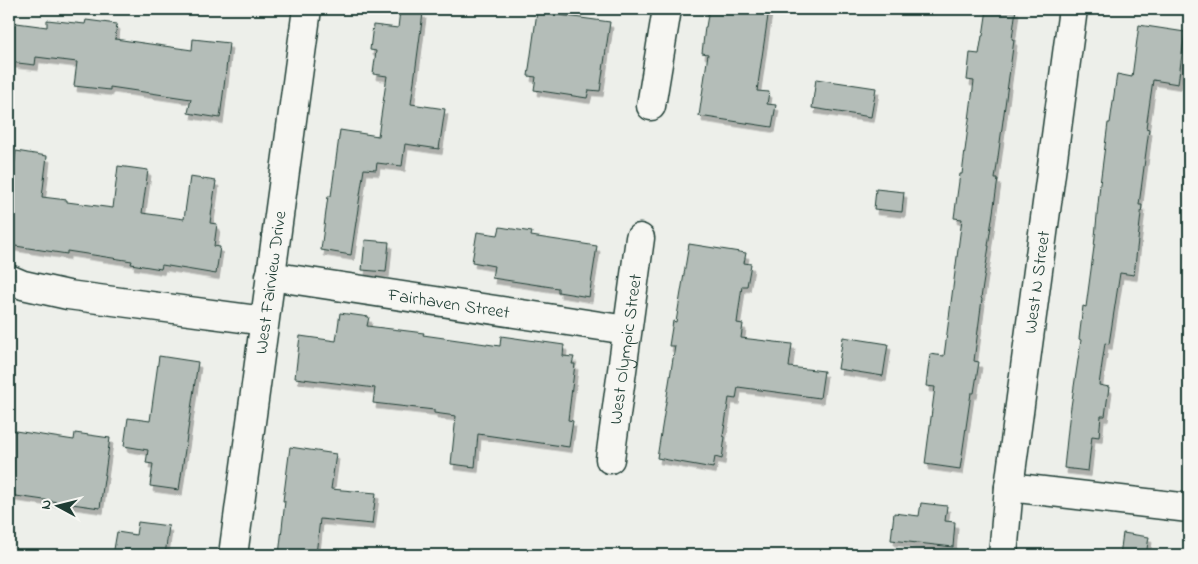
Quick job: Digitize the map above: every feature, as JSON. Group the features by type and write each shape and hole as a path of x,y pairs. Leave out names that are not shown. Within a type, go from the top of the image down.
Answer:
{"street":[{"name":"West Fairview Drive","path":"233,555 306,9"},
{"path":"651,106 667,9"},
{"name":"West N Street","path":"1003,555 1009,487 1073,9"},
{"name":"West Olympic Street","path":"610,459 640,238"},
{"name":"Fairhaven Street","path":"270,276 628,330"},
{"path":"9,279 23,285 68,294 264,321"},
{"path":"1009,487 1189,508"}],"building":[{"path":"709,9 769,9 757,91 769,92 767,104 776,105 772,127 699,116 708,54 702,53"},
{"path":"987,9 1016,9 1012,39 1014,40 995,179 998,179 974,361 979,362 974,393 971,393 960,469 925,464 935,387 926,386 930,354 944,356 962,219 954,218 960,174 962,174 974,81 967,80 970,53 979,54"},
{"path":"400,10 423,13 411,104 445,109 439,149 405,144 402,166 377,163 376,170 364,169 351,255 321,250 328,196 331,196 340,130 378,136 387,76 373,74 376,51 370,50 373,25 398,28"},
{"path":"537,12 610,22 600,91 589,90 587,98 534,90 536,77 528,76"},
{"path":"47,20 85,24 86,20 117,24 115,39 192,50 193,39 229,43 220,118 188,113 191,99 110,87 110,90 74,86 77,62 36,57 35,65 9,62 9,22 47,27"},
{"path":"1139,25 1185,32 1178,84 1153,80 1146,128 1149,129 1139,205 1142,205 1134,275 1120,273 1109,344 1105,343 1099,385 1109,387 1105,416 1101,416 1099,437 1092,436 1088,471 1064,468 1081,340 1079,339 1083,306 1086,307 1094,247 1108,123 1110,123 1117,74 1132,77"},
{"path":"816,79 876,88 871,117 812,108"},
{"path":"16,151 47,156 42,197 67,200 67,202 113,208 118,166 148,170 142,213 184,219 190,177 216,181 210,223 217,224 214,246 220,247 216,274 162,265 161,269 131,264 132,261 67,251 67,254 9,245 9,185 12,185"},
{"path":"876,189 904,192 902,212 874,209"},
{"path":"500,227 532,232 531,236 597,246 589,297 558,292 558,288 492,278 494,266 472,262 477,232 498,235"},
{"path":"365,240 389,242 386,272 362,270"},
{"path":"689,244 746,253 744,263 751,264 747,286 742,286 737,323 743,324 741,338 792,344 789,367 824,371 820,398 738,387 736,399 729,398 723,436 725,437 722,459 715,457 713,468 657,458 675,346 669,346 673,321 676,322"},
{"path":"340,313 369,317 367,326 424,333 423,335 500,346 501,336 564,345 563,356 574,357 572,364 575,364 568,420 573,421 569,447 478,434 475,467 451,464 456,416 434,413 434,410 373,403 375,388 295,378 300,336 336,341"},
{"path":"843,337 888,344 883,376 838,369"},
{"path":"159,356 198,362 179,490 150,486 153,464 146,463 148,450 124,446 128,418 150,421"},
{"path":"9,430 74,440 75,433 110,438 100,508 9,495"},
{"path":"290,447 336,454 331,489 376,493 372,524 320,519 316,555 279,555"},
{"path":"921,503 947,506 945,521 955,522 953,547 891,540 894,513 919,516"},
{"path":"138,522 169,526 165,555 113,555 117,532 136,535"},
{"path":"1123,533 1149,537 1146,555 1120,555"}]}
